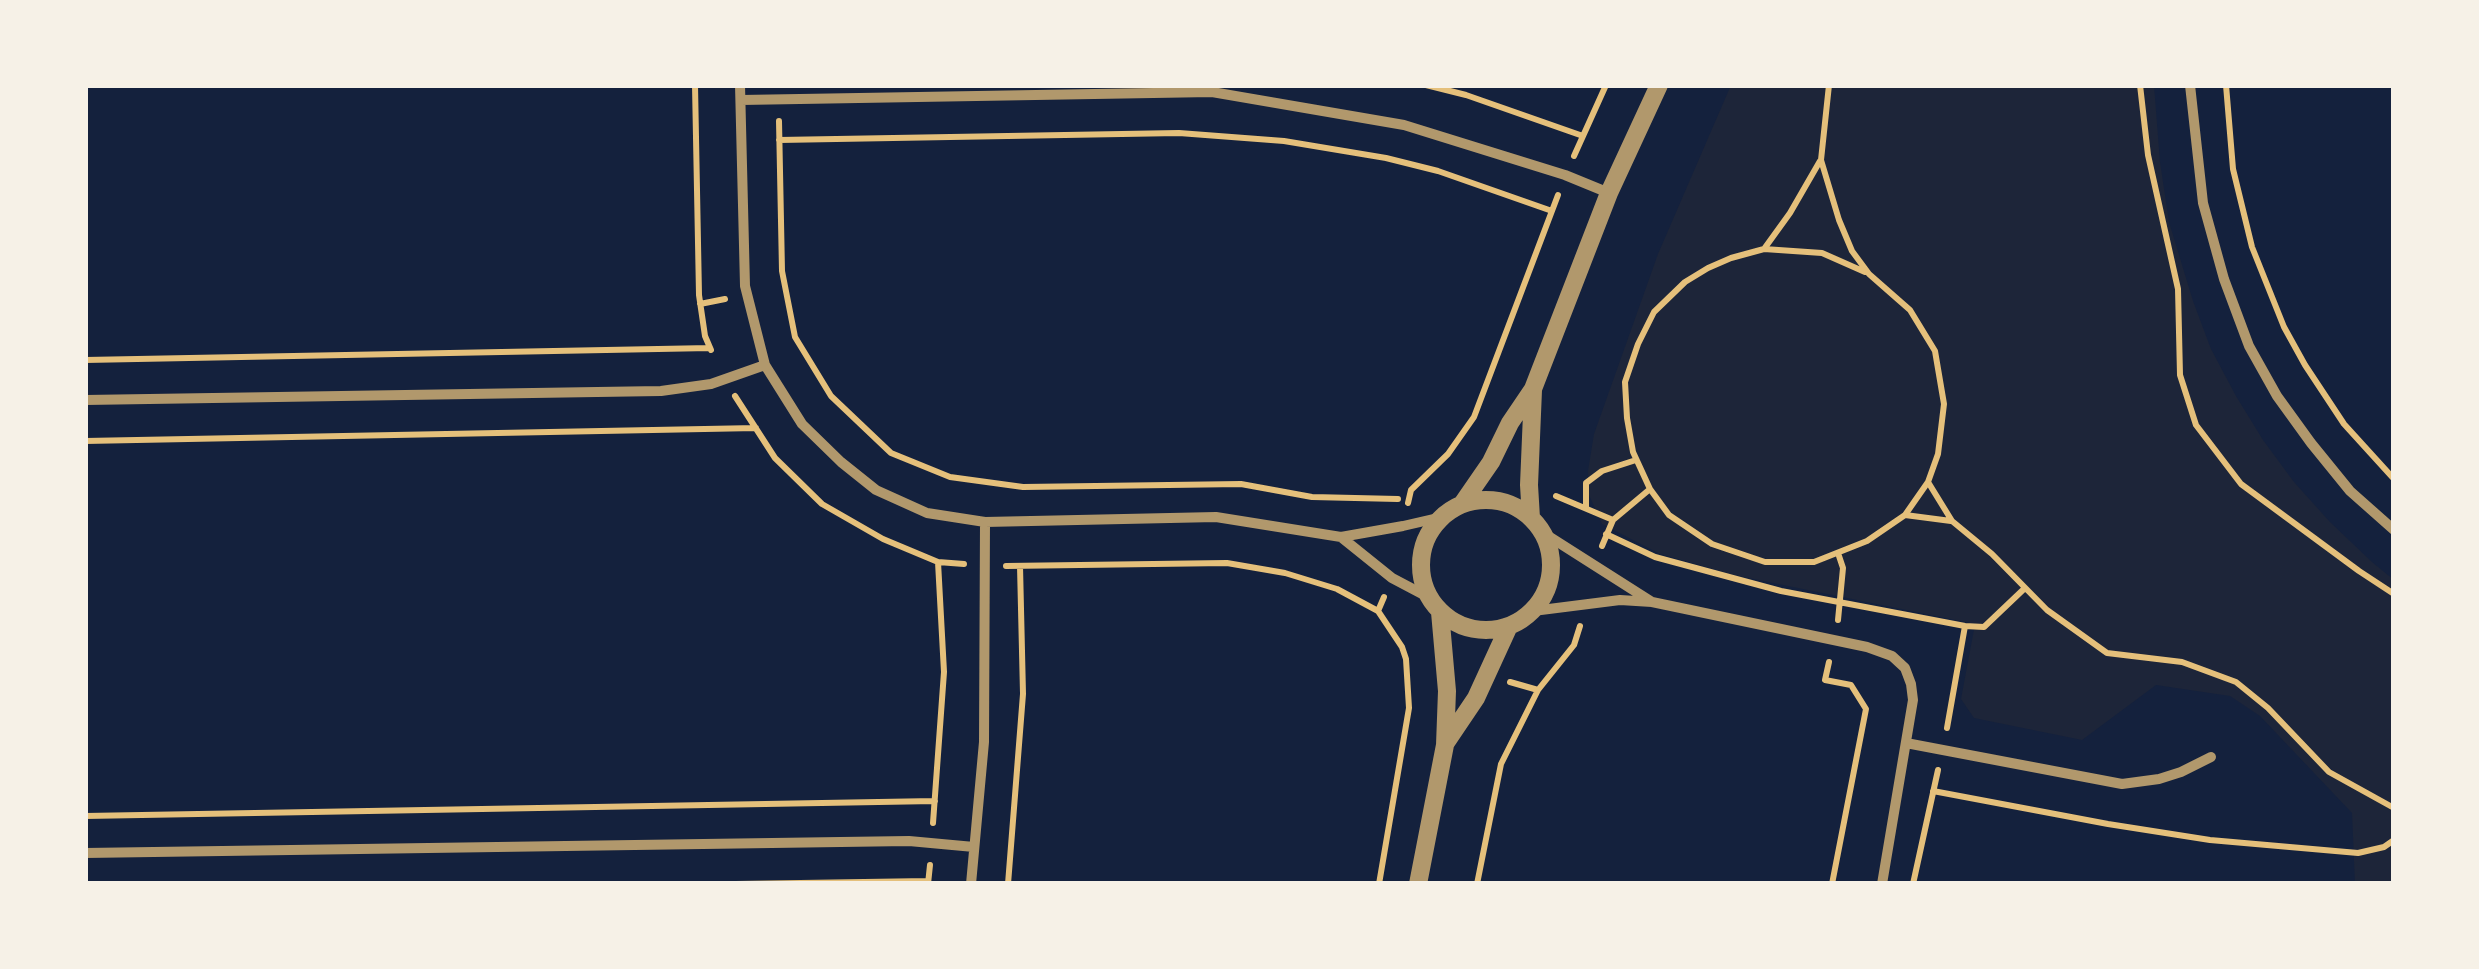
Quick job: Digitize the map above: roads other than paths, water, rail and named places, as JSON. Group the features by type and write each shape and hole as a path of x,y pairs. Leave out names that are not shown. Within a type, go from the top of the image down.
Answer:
{"street":[{"path":"740,85 744,286 766,365 802,424 876,490 926,512 986,522 1216,517 1341,536 1442,516 1462,504 1480,500 1499,501 1516,507 1652,602"},
{"path":"1462,504 1533,389 1608,193 1659,85"},
{"path":"2190,85 2203,203 2224,279 2250,346 2277,396 2311,443 2350,491 2394,530"},
{"path":"741,100 1212,92 1404,125 1565,175 1608,193"},
{"path":"85,400 661,392 711,384 766,365"},
{"path":"1341,536 1455,623 1491,630 1510,626 1533,611 1549,582 1551,564 1529,486 1533,389"},
{"path":"1418,884 1445,744 1447,692 1434,604 1422,580 1420,563 1430,530 1442,516"},
{"path":"971,884 984,742 986,522"},
{"path":"1533,611 1620,600 1652,602 1867,647 1892,656 1905,668 1914,700 1882,884"},
{"path":"1445,744 1476,698 1510,626"},
{"path":"1906,743 2122,784 2159,779 2211,758"},
{"path":"85,853 909,841 974,847"}]}
